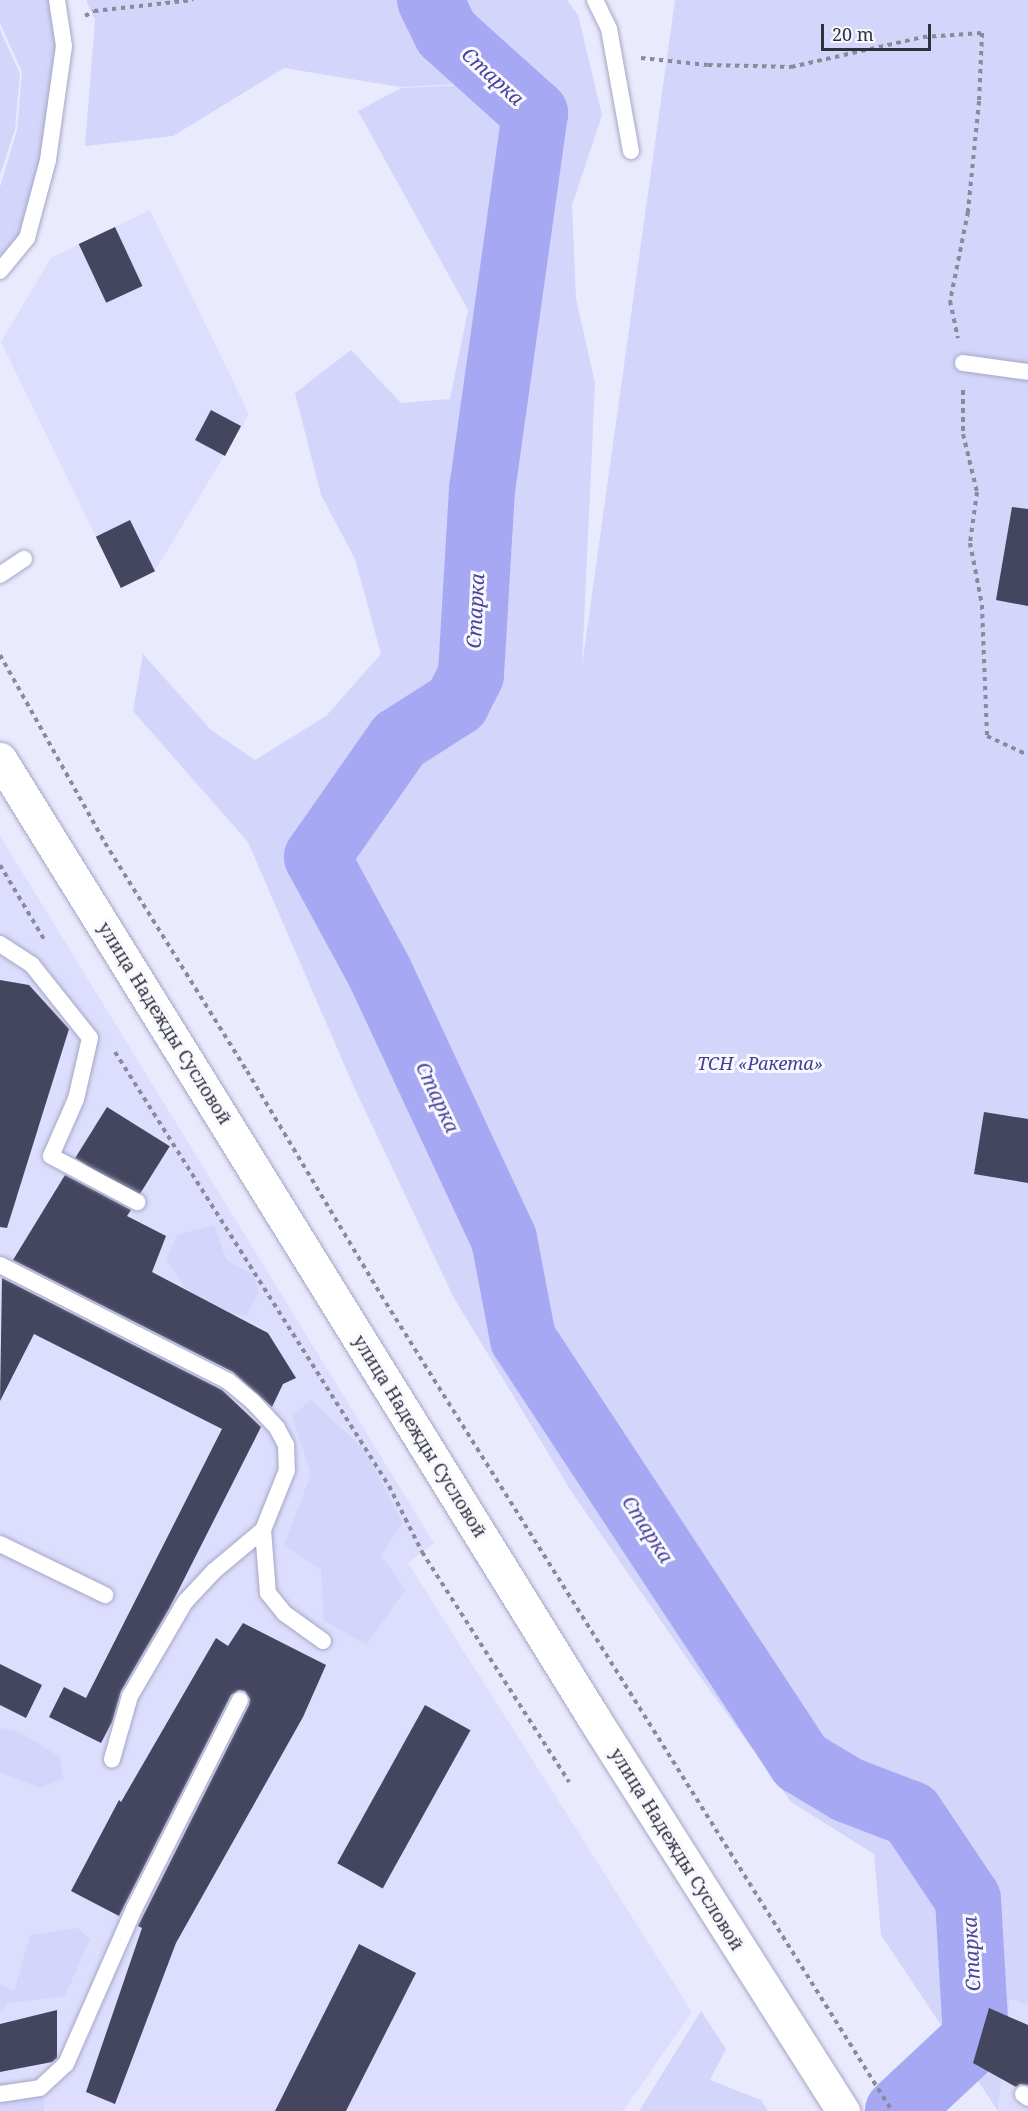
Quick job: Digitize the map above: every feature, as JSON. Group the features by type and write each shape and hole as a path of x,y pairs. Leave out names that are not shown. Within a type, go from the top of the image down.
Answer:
{"main road":[{"name":"улица Надежды Сусловой","path":"0,759 600,1727 843,2111"}],"lane":[{"path":"0,271 27,238 48,160 64,46 57,0"},
{"path":"595,0 609,29 631,150"},
{"path":"963,363 1028,372"},
{"path":"0,575 24,559"},
{"path":"0,944 32,965 90,1038 76,1099 51,1156 137,1202"},
{"path":"0,1265 228,1381 253,1402 277,1428 286,1445 286,1470 263,1530 268,1593 284,1613 323,1641"},
{"path":"112,1759 130,1696 186,1602 214,1571 263,1530"},
{"path":"0,1544 105,1595"},
{"path":"0,2094 40,2088 66,2064 134,1909 240,1700"}],"path":[{"path":"61,30 94,11 194,0"},
{"path":"614,55 708,65 791,67 923,37 982,33 979,101 968,212 950,301 963,363 963,434 977,492 970,543 982,605 987,736 1028,755"},
{"path":"0,655 105,843 247,1071 386,1303 891,2111"},
{"path":"0,865 47,943"},
{"path":"113,1048 389,1486 422,1552 569,1782"}],"shaded area":[{"path":"150,210 249,414 155,571 121,588 1,342 51,258"},
{"path":"0,836 434,1543 408,1563 692,2012 623,2111 0,2111"},
{"path":"1010,1999 1028,2005 1028,2111 998,2111"}],"green space":[{"path":"0,0 50,0 56,45 45,157 21,236 0,257 0,187 17,130 22,72 0,23"},
{"name":"ТСН «Ракета»","path":"86,0 567,0 578,15 602,115 572,205 576,299 595,383 582,666 675,0 1028,0 1028,2005 1010,1999 998,2111 881,1935 874,1854 791,1802 688,1660 571,1491 454,1298 353,1085 248,842 133,711 143,654 211,730 255,760 326,716 381,654 355,559 321,495 295,393 351,350 401,403 450,399 468,310 358,111 401,88 463,85 457,27 462,84 400,87 284,68 173,136 85,146 95,20"},
{"path":"0,30 20,74 15,129 0,175"},
{"path":"214,1225 226,1260 253,1274 259,1292 247,1315 203,1314 166,1259 177,1235"},
{"path":"311,1400 365,1450 403,1523 381,1555 405,1590 366,1645 324,1621 321,1570 284,1545 311,1474 292,1416"},
{"path":"0,1728 22,1733 60,1757 63,1779 40,1788 0,1772"},
{"path":"78,1928 90,1939 65,1996 9,2003 0,2012 0,1984 14,1992 30,1935"},
{"path":"701,2011 726,2049 710,2080 761,2100 768,2111 639,2111"},
{"path":"1,2082 44,2098 44,2111 0,2111"}],"building":[{"path":"115,227 142,286 106,303 79,244"},
{"path":"211,410 241,426 225,456 195,440"},
{"path":"1012,507 1028,509 1028,606 996,600"},
{"path":"130,520 155,571 121,588 96,537"},
{"path":"0,980 29,985 69,1029 7,1228 0,1227"},
{"path":"107,1107 170,1146 138,1197 75,1158"},
{"path":"984,1112 1028,1119 1028,1183 974,1174"},
{"path":"65,1175 131,1210 127,1216 166,1236 152,1272 268,1333 296,1378 283,1384 272,1407 233,1372 13,1260"},
{"path":"2,1278 222,1390 261,1427 170,1607 121,1691 112,1722 101,1743 49,1717 64,1687 86,1698 222,1429 34,1334 0,1401"},
{"path":"243,1623 326,1665 303,1717 176,1943 115,2104 86,2092 142,1928 138,1926 249,1705 250,1699 245,1691 239,1690 231,1695 119,1916 71,1891 119,1800 121,1802 216,1638 228,1646"},
{"path":"0,1664 42,1685 26,1718 0,1705"},
{"path":"425,1705 470,1730 383,1889 337,1863"},
{"path":"359,1944 416,1973 346,2111 275,2111"},
{"path":"989,2008 1028,2025 1028,2085 1020,2084 1016,2087 973,2063"},
{"path":"57,2010 57,2058 52,2062 0,2072 0,2024"}],"waterway":[{"name":"Старка","path":"430,0 446,33 535,113 482,489 471,675 457,703 399,740 317,857 379,971 504,1239 523,1339 801,1762 848,1790 911,1814 968,1899 976,2038 898,2111"}]}
